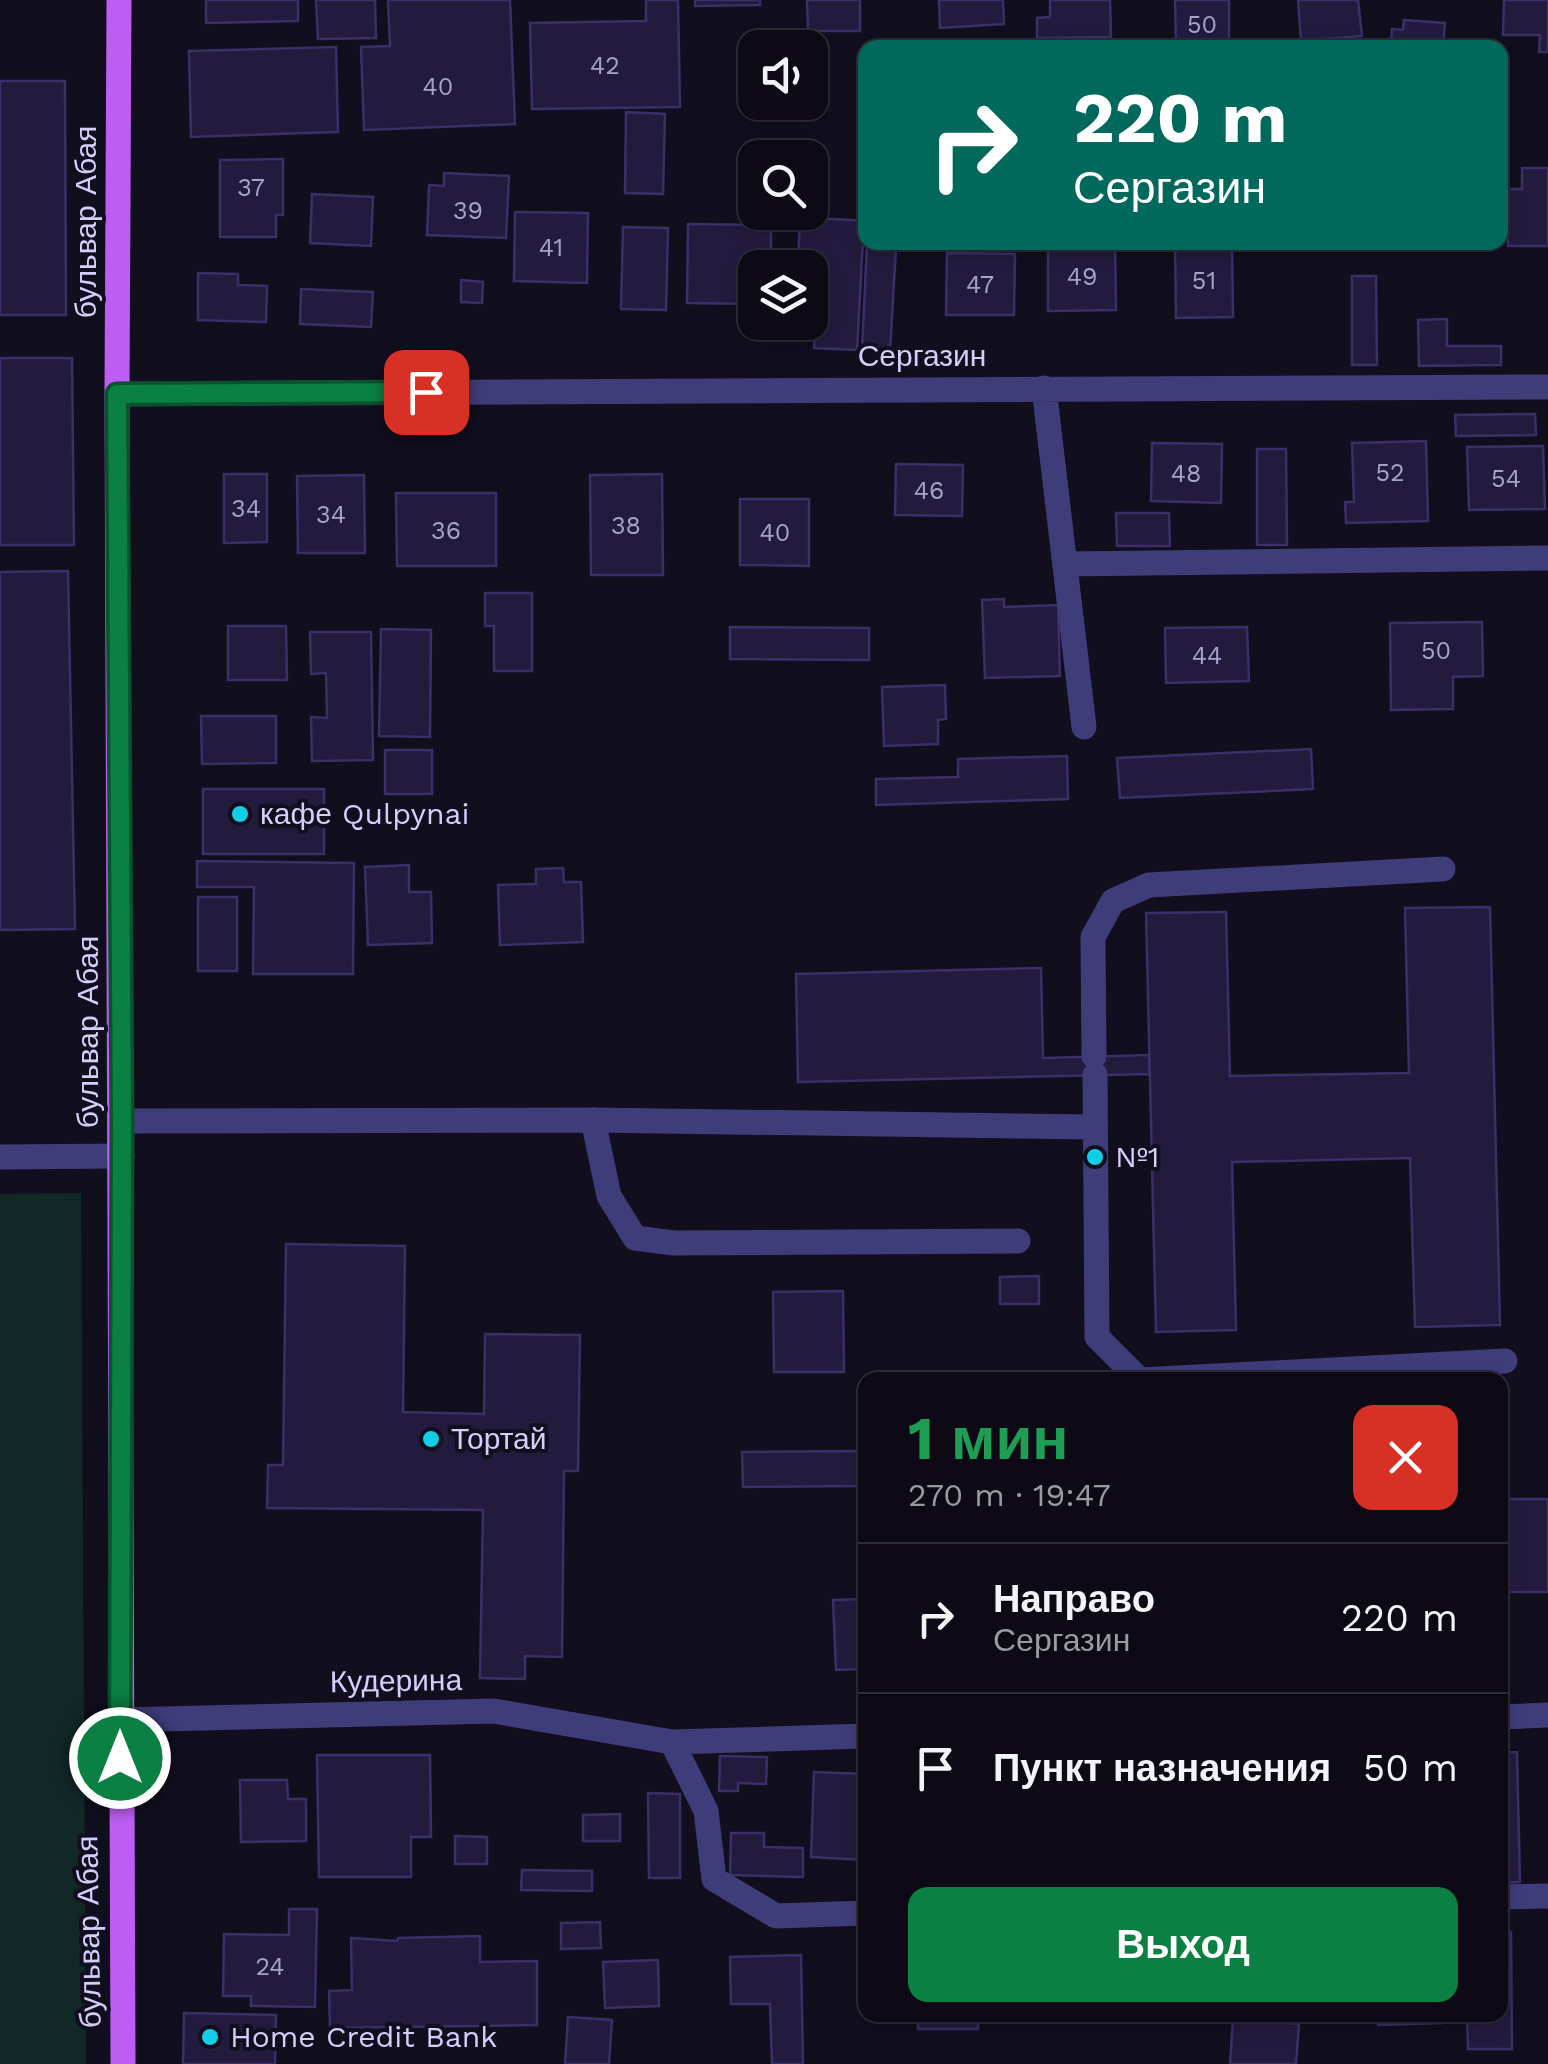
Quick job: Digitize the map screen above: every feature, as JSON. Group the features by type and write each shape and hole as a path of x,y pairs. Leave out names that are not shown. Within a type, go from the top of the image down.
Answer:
{"main road":[{"name":"бульвар Абая","path":"119,0 123,2064"}],"street":[{"name":"Сергазин","path":"117,394 1548,387"},
{"path":"1044,388 1084,728"},
{"path":"1066,564 1548,558"},
{"path":"1132,1372 1097,1337 1093,936 1114,901 1149,885 1443,868"},
{"path":"122,1122 593,1120 1095,1127"},
{"path":"593,1120 609,1196 635,1238 674,1244 1018,1241"},
{"path":"0,1157 122,1156"},
{"path":"1294,1372 1505,1361"},
{"name":"Кудерина","path":"120,1720 494,1711 672,1742 858,1736"},
{"path":"1508,1717 1548,1716"},
{"path":"672,1742 706,1812 714,1879 776,1916 858,1914"},
{"path":"1508,1897 1548,1896"}],"green space":[{"path":"81,1193 86,2064 0,2064 0,1194"}],"building":[{"path":"206,0 298,0 298,21 206,23"},
{"path":"316,0 375,0 376,38 318,39"},
{"path":"388,0 510,0 515,124 364,130 361,47 390,46"},
{"path":"646,0 678,0 680,107 532,109 530,23 646,21"},
{"path":"695,0 760,0 760,5 695,6"},
{"path":"807,0 860,0 860,31 808,30"},
{"path":"939,0 1003,0 1004,24 940,28"},
{"path":"1050,0 1110,0 1111,37 1037,38 1037,18 1050,17"},
{"path":"1175,0 1229,0 1229,40 1176,40"},
{"path":"1298,0 1358,0 1362,36 1301,40"},
{"path":"1504,0 1548,0 1548,52 1539,52 1540,35 1503,35"},
{"path":"1404,20 1445,23 1444,40 1391,40 1392,29 1403,30"},
{"path":"336,47 338,132 191,137 189,51"},
{"path":"0,81 65,81 66,315 0,315"},
{"path":"626,112 665,114 663,194 625,193"},
{"path":"283,159 283,215 276,215 276,237 220,237 220,160"},
{"path":"1522,168 1548,168 1548,246 1508,246 1508,189 1522,189"},
{"path":"444,173 509,176 506,238 427,235 429,185 444,186"},
{"path":"312,194 373,197 371,246 310,243"},
{"path":"515,212 588,213 587,283 514,281"},
{"path":"828,219 858,221 858,250 862,250 857,350 814,348 814,340 828,340 828,250 798,250 799,230 828,230"},
{"path":"688,224 738,225 738,230 771,230 771,250 738,250 738,304 687,303"},
{"path":"623,227 668,228 666,310 621,309"},
{"path":"867,250 896,250 890,351 862,349"},
{"path":"1048,250 1115,250 1116,310 1048,311"},
{"path":"1175,250 1232,250 1233,317 1176,318"},
{"path":"947,253 1015,254 1014,315 946,315"},
{"path":"198,273 238,274 238,285 267,286 266,322 198,320"},
{"path":"1352,276 1376,276 1377,365 1352,365"},
{"path":"461,280 483,282 482,303 461,302"},
{"path":"301,289 373,292 371,327 300,324"},
{"path":"1447,319 1447,346 1501,346 1501,365 1419,366 1418,320"},
{"path":"0,358 72,358 74,545 0,545"},
{"path":"1535,414 1536,435 1456,436 1455,415"},
{"path":"1426,441 1428,521 1346,523 1345,502 1354,502 1352,443"},
{"path":"1152,443 1222,444 1221,503 1151,501"},
{"path":"1543,446 1545,509 1469,510 1467,447"},
{"path":"1257,449 1286,449 1287,545 1257,545"},
{"path":"896,464 963,465 962,516 895,515"},
{"path":"224,474 267,474 267,542 224,543"},
{"path":"662,474 663,575 591,575 590,475"},
{"path":"364,475 365,553 298,553 297,476"},
{"path":"396,493 496,493 496,566 397,566"},
{"path":"740,499 809,499 809,566 740,565"},
{"path":"1116,513 1169,513 1170,546 1117,546"},
{"path":"68,571 75,929 0,930 0,572"},
{"path":"485,593 532,593 532,671 494,671 494,626 485,626"},
{"path":"1004,599 1004,607 1058,605 1060,676 985,678 982,600"},
{"path":"1482,622 1483,676 1453,677 1453,709 1391,710 1390,623"},
{"path":"228,626 286,626 287,680 228,680"},
{"path":"730,627 869,628 869,660 730,659"},
{"path":"1247,627 1249,681 1166,683 1165,628"},
{"path":"381,629 431,630 430,737 379,736"},
{"path":"310,632 371,632 373,760 312,761 311,717 327,718 326,673 311,674"},
{"path":"945,685 946,719 938,720 938,744 884,746 882,687"},
{"path":"201,716 276,716 276,763 202,764"},
{"path":"1311,749 1313,789 1120,798 1117,758"},
{"path":"385,750 432,750 432,794 385,794"},
{"path":"1067,756 1068,799 876,805 876,779 958,777 958,759"},
{"path":"203,789 324,789 324,854 203,854"},
{"path":"197,861 354,863 353,974 253,974 254,887 197,887"},
{"path":"409,865 409,892 431,892 432,943 368,945 365,867"},
{"path":"563,868 564,882 581,882 583,942 500,945 498,885 536,884 536,869"},
{"path":"198,897 237,897 237,971 198,971"},
{"name":"№1","path":"1490,907 1500,1325 1415,1327 1410,1158 1232,1162 1236,1330 1156,1332 1146,913 1226,912 1230,1076 1409,1073 1405,908"},
{"path":"1041,968 1043,1058 1149,1055 1149,1074 798,1082 796,974"},
{"name":"Тортай","path":"286,1244 405,1246 403,1412 484,1414 485,1334 580,1335 578,1471 564,1471 562,1657 525,1656 525,1679 480,1678 483,1510 267,1508 268,1465 283,1465"},
{"path":"1039,1276 1039,1304 1000,1304 1000,1277"},
{"path":"843,1291 844,1372 774,1372 773,1292"},
{"path":"858,1451 858,1486 743,1487 742,1452"},
{"path":"1508,1499 1548,1499 1548,1592 1509,1592"},
{"path":"858,1599 858,1669 836,1670 833,1600"},
{"path":"1517,1752 1520,1882 1508,1883 1508,1753"},
{"path":"317,1755 430,1755 431,1837 411,1837 411,1877 319,1877"},
{"path":"720,1756 767,1757 766,1784 738,1783 738,1791 719,1791"},
{"path":"814,1772 858,1774 858,1860 811,1857"},
{"path":"240,1780 287,1780 288,1799 306,1799 306,1841 241,1842"},
{"path":"648,1793 680,1794 680,1878 649,1878"},
{"path":"620,1814 620,1841 583,1841 583,1815"},
{"path":"731,1833 764,1833 764,1847 803,1848 803,1877 730,1875"},
{"path":"455,1836 487,1837 487,1864 455,1864"},
{"path":"522,1870 592,1871 592,1891 521,1890"},
{"path":"289,1909 317,1909 315,2007 251,2006 251,1996 223,1996 224,1934 289,1935"},
{"path":"600,1922 601,1948 561,1949 561,1923"},
{"path":"1511,1932 1512,2049 1468,2049 1467,2022 1508,2022"},
{"path":"480,1936 480,1962 537,1961 537,2025 330,2028 329,1991 352,1990 351,1938 397,1941"},
{"path":"801,1955 803,2064 772,2064 770,2004 731,2004 730,1957"},
{"path":"658,1960 659,2006 605,2008 603,1962"},
{"path":"184,2013 276,2015 275,2064 183,2064"},
{"path":"568,2017 612,2020 609,2064 565,2064"},
{"path":"918,2022 978,2022 978,2029 918,2029"},
{"path":"1233,2022 1299,2024 1296,2064 1230,2064"},
{"path":"1378,2022 1442,2023 1378,2025"}],"place":[{"name":"кафе Qulpynai","path":"240,814"},
{"name":"№1","path":"1095,1157"},
{"name":"Тортай","path":"431,1439"},
{"name":"Home Credit Bank","path":"210,2037"}],"route":[{"path":"120,1758 122,1122 117,394 426,392"}]}
